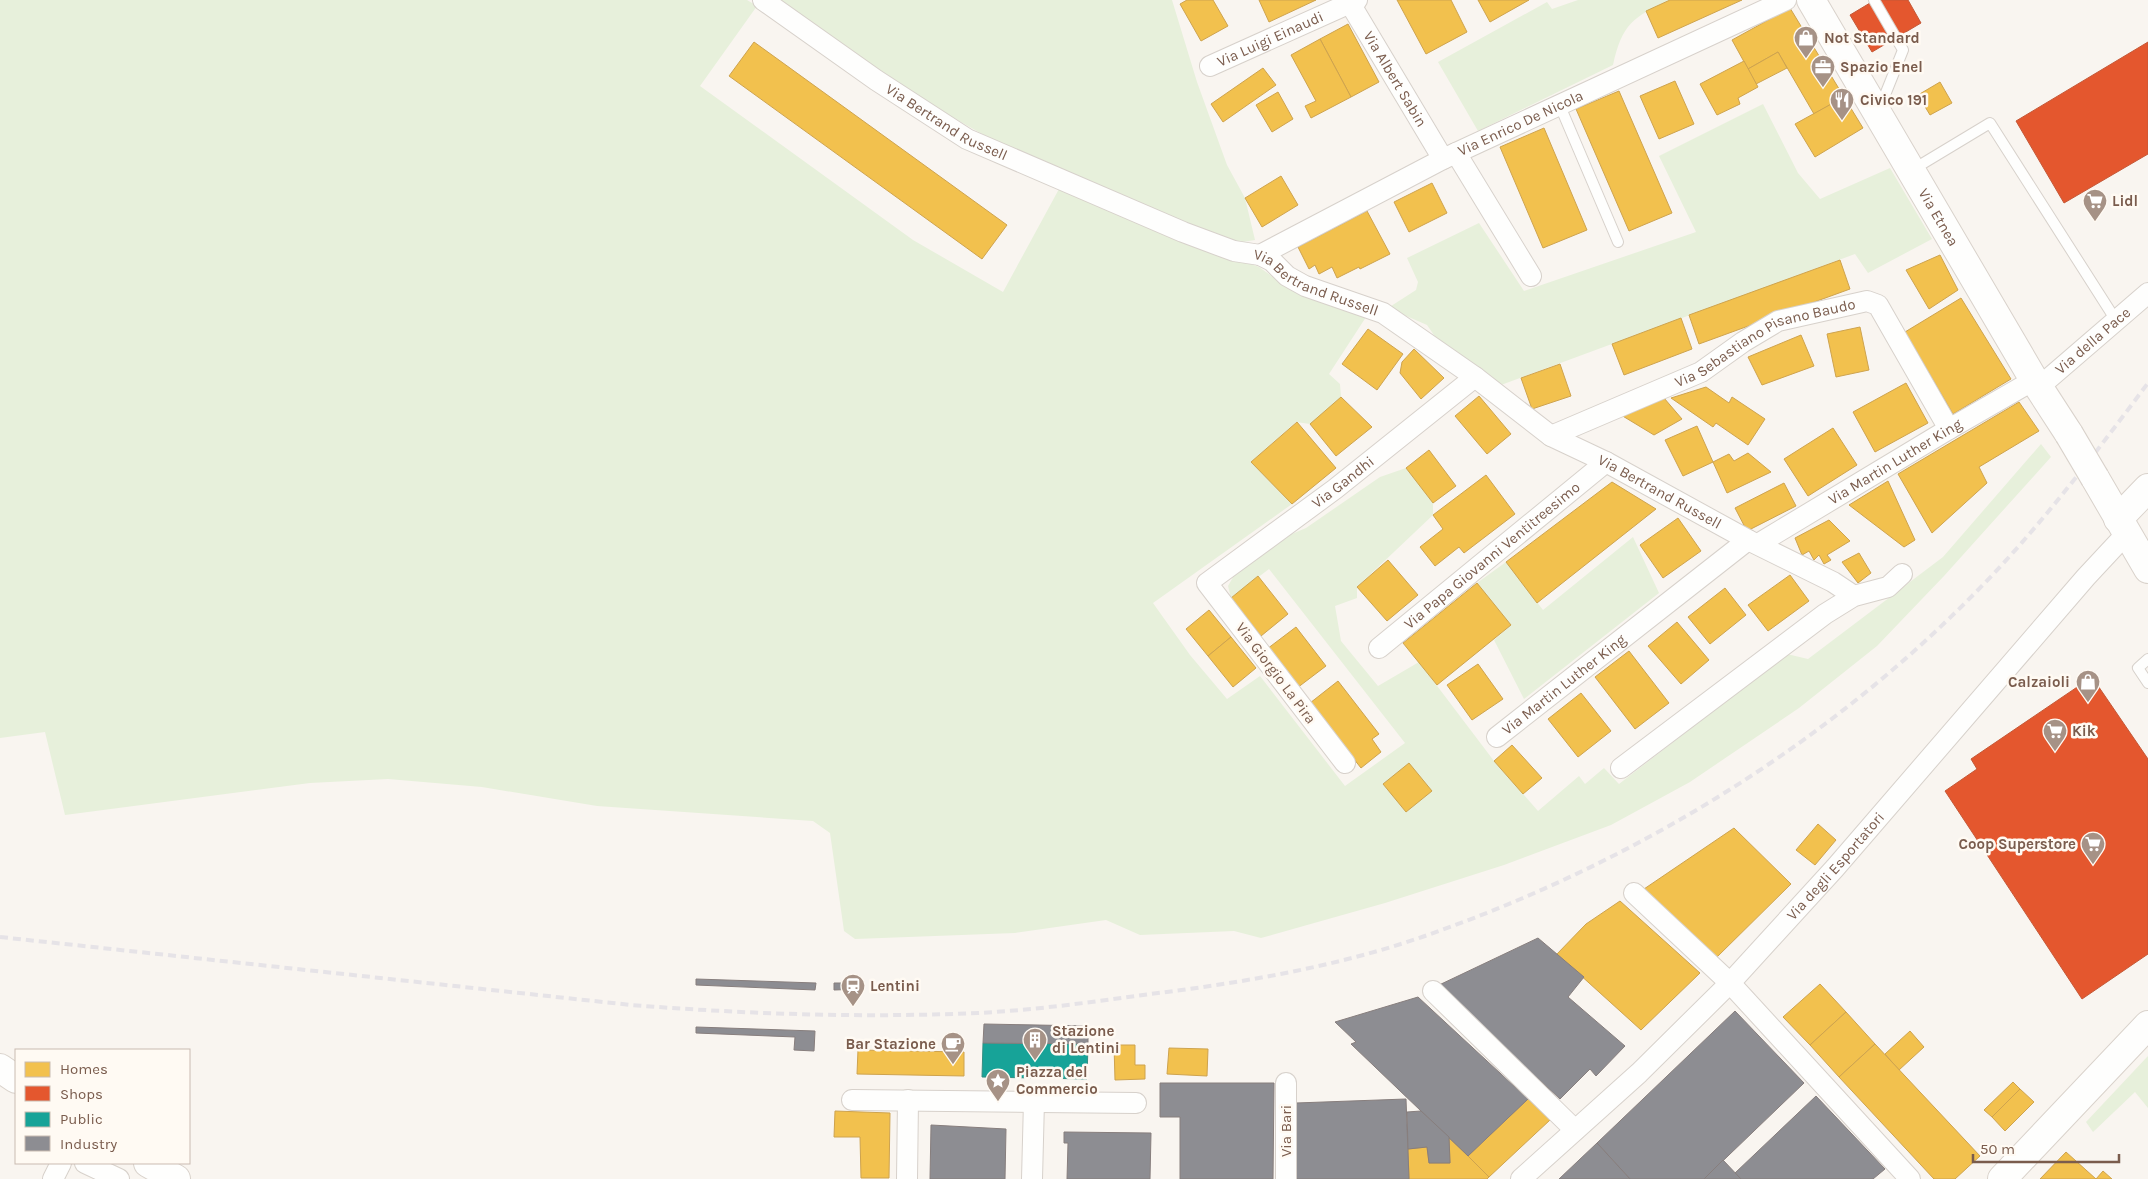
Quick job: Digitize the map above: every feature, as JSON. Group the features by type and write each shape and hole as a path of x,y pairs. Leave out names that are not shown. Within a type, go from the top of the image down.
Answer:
{"main road":[{"name":"Via Etnea","path":"1811,0 2037,384 2123,526"},
{"path":"2148,488 2123,526 2148,569"},
{"path":"2002,1179 2148,1025"},
{"path":"0,1068 15,1078"},
{"path":"150,1164 176,1179"}],"street":[{"name":"Via Bertrand Russell","path":"763,0 876,80 967,139 1183,232 1234,251 1260,255 1272,261 1287,276 1306,286 1383,313 1475,377 1551,436 1606,462 1753,542 1834,582 1854,596"},
{"name":"Via Enrico De Nicola","path":"1260,255 1450,156 1786,0"},
{"name":"Via Luigi Einaudi","path":"1210,66 1351,1"},
{"name":"Via Albert Sabin","path":"1351,1 1450,156 1531,276"},
{"name":"Via della Pace","path":"2037,384 2117,322 2148,293"},
{"name":"Via Sebastiano Pisano Baudo","path":"1551,436 1701,372 1743,342 1778,321 1867,301 1878,305 1948,428"},
{"name":"Via Gandhi","path":"1207,583 1335,489 1475,377"},
{"name":"Via Martin Luther King","path":"1497,737 1753,542 1948,428 2037,384"},
{"name":"Via Papa Giovanni Ventitreesimo","path":"1379,648 1606,462"},
{"name":"Via degli Esportatori","path":"1521,1179 1639,1073 1730,984 1835,868 2073,592 2123,526"},
{"path":"1621,768 1826,614 1854,596 1888,587 1902,574"},
{"name":"Via Giorgio La Pira","path":"1207,583 1345,763"},
{"path":"1634,893 1730,984 1906,1178"},
{"path":"1432,991 1575,1130"},
{"name":"Via Bari","path":"1286,1082 1286,1179"},
{"path":"852,1100 908,1108 1034,1101 1136,1102"},
{"path":"1032,1179 1034,1101"},
{"path":"907,1179 908,1108"},
{"path":"53,1179 60,1164"},
{"path":"87,1164 119,1179"}],"lane":[{"path":"1874,0 1903,50 1878,113"},
{"path":"1560,106 1618,242"},
{"path":"1912,170 1990,123 2117,322"},
{"path":"2148,659 2138,668 2148,683"}],"green space":[{"path":"0,0 747,0 757,6 700,86 913,240 1003,292 1059,189 1259,267 1284,285 1368,314 1329,374 1340,384 1341,397 1310,424 1296,422 1251,462 1292,504 1153,603 1190,655 1227,699 1260,676 1345,786 1405,743 1269,569 1231,598 1228,586 1236,572 1287,536 1306,528 1380,477 1406,468 1433,503 1433,515 1357,587 1357,598 1335,606 1341,641 1378,686 1419,662 1494,761 1538,811 1579,776 1585,784 1604,768 1619,784 1787,654 1808,659 1943,557 2041,444 2051,457 1944,576 1877,646 1799,708 1690,782 1611,825 1504,865 1385,903 1261,938 1234,931 1140,935 1106,920 1015,933 855,939 844,931 830,833 813,821 597,806 482,787 388,779 310,783 65,815 45,732 0,738"},
{"path":"780,0 1172,0 1197,82 1227,165 1245,198 1255,240 1237,243 1213,236 1058,171 997,142 919,97"},
{"path":"1578,0 1670,0 1638,17 1631,23 1620,40 1613,65 1478,131 1438,62 1547,2 1552,9"},
{"path":"1763,104 1798,173 1820,199 1890,168 1932,239 1868,273 1855,254 1501,385 1436,338 1427,325 1388,308 1416,290 1418,282 1407,258 1479,223 1524,291 1696,232 1659,156"},
{"path":"1633,537 1659,593 1524,699 1494,640 1511,625 1477,583 1506,562 1543,610"},
{"path":"2148,1056 2148,1108 2135,1092 2093,1132 2086,1122"}],"building: Homes":[{"path":"1187,0 1213,0 1228,26 1201,41 1180,4"},
{"path":"1259,0 1316,0 1269,22"},
{"path":"1397,0 1451,0 1467,32 1426,54"},
{"path":"1478,0 1529,0 1490,22"},
{"path":"1670,0 1742,0 1658,38 1646,11"},
{"path":"1790,8 1844,97 1814,114 1778,52 1748,69 1732,40"},
{"path":"1348,24 1379,82 1351,97 1320,39"},
{"path":"1320,39 1351,97 1311,118 1305,106 1316,101 1291,55"},
{"path":"754,42 1007,225 982,259 729,76"},
{"path":"1778,52 1787,68 1756,84 1748,69"},
{"path":"1744,61 1758,87 1738,98 1740,104 1717,115 1700,84"},
{"path":"1263,68 1276,85 1223,122 1211,104"},
{"path":"1675,81 1694,124 1659,139 1640,96"},
{"path":"1940,82 1952,103 1930,115 1918,95"},
{"path":"1619,91 1672,213 1629,231 1576,109"},
{"path":"1278,92 1293,119 1272,132 1256,105"},
{"path":"1844,97 1863,128 1815,157 1795,124"},
{"path":"1544,128 1587,230 1543,248 1500,147"},
{"path":"1281,176 1298,205 1262,227 1245,198"},
{"path":"1432,183 1447,213 1409,232 1394,202"},
{"path":"1367,211 1390,254 1337,278 1332,267 1319,274 1315,265 1309,269 1298,247"},
{"path":"1940,255 1958,290 1929,309 1906,270"},
{"path":"1840,260 1850,289 1699,344 1689,315"},
{"path":"1961,298 2011,379 1953,414 1905,332"},
{"path":"1681,318 1692,349 1624,375 1612,344"},
{"path":"1860,327 1869,370 1836,377 1827,334"},
{"path":"1368,329 1403,354 1377,390 1342,364"},
{"path":"1801,335 1814,366 1762,385 1748,357"},
{"path":"1414,349 1444,378 1421,399 1400,373 1402,362"},
{"path":"1560,364 1571,396 1532,409 1521,378"},
{"path":"1906,383 1928,423 1875,452 1853,412"},
{"path":"1706,387 1729,403 1732,397 1765,419 1748,445 1716,423 1713,427 1671,398"},
{"path":"1479,396 1511,434 1487,454 1455,416"},
{"path":"1341,397 1372,427 1336,456 1310,424"},
{"path":"1664,398 1682,419 1654,435 1621,415"},
{"path":"2019,402 2039,431 1979,467 1987,483 1932,533 1898,474"},
{"path":"1297,422 1336,468 1292,504 1251,462"},
{"path":"1697,426 1713,462 1683,476 1665,440"},
{"path":"1833,428 1857,465 1808,496 1784,459"},
{"path":"1429,450 1456,486 1433,503 1406,468"},
{"path":"1748,453 1771,472 1727,493 1713,462 1729,454 1734,461"},
{"path":"1486,475 1515,514 1464,553 1459,547 1435,566 1420,547 1443,529 1433,515"},
{"path":"1888,481 1915,540 1904,547 1849,505"},
{"path":"1612,482 1656,509 1537,603 1506,562"},
{"path":"1784,483 1796,506 1747,531 1735,508"},
{"path":"1678,518 1701,551 1663,578 1640,545"},
{"path":"1829,520 1850,541 1827,555 1831,560 1824,564 1819,555 1814,560 1809,551 1802,555 1795,538"},
{"path":"1859,553 1871,573 1858,583 1842,562"},
{"path":"1388,560 1418,595 1387,621 1357,587"},
{"path":"1790,575 1809,601 1768,631 1748,605"},
{"path":"1258,576 1288,614 1261,636 1231,598"},
{"path":"1477,583 1511,625 1437,685 1403,643"},
{"path":"1725,588 1746,615 1710,644 1688,617"},
{"path":"1209,610 1231,637 1208,656 1186,629"},
{"path":"1677,622 1709,660 1681,684 1648,646"},
{"path":"1296,627 1326,666 1297,688 1267,649"},
{"path":"1231,637 1256,668 1233,687 1208,656"},
{"path":"1629,651 1669,703 1635,729 1595,677"},
{"path":"1478,664 1503,699 1472,720 1447,685"},
{"path":"1338,681 1379,734 1372,739 1381,752 1361,768 1310,703"},
{"path":"1581,693 1611,731 1578,757 1548,719"},
{"path":"1512,745 1542,778 1523,794 1494,761"},
{"path":"1409,763 1432,791 1406,812 1383,784"},
{"path":"1818,824 1836,840 1815,865 1796,850"},
{"path":"1734,828 1791,884 1717,957 1644,889"},
{"path":"1620,901 1700,973 1641,1030 1557,954 1586,924"},
{"path":"1820,984 1846,1012 1810,1045 1783,1017"},
{"path":"1846,1012 1875,1044 1839,1077 1810,1045"},
{"path":"1910,1031 1924,1047 1899,1070 1885,1054"},
{"path":"1875,1044 1980,1156 1955,1179 1934,1179 1839,1077"},
{"path":"1114,1045 1135,1045 1135,1065 1145,1065 1145,1079 1115,1080"},
{"path":"1169,1048 1208,1049 1207,1076 1167,1074"},
{"path":"858,1050 964,1052 964,1076 857,1074"},
{"path":"2013,1082 2020,1089 1992,1117 1984,1110"},
{"path":"2020,1089 2034,1102 2005,1131 1992,1117"},
{"path":"1528,1099 1550,1120 1489,1177 1468,1156"},
{"path":"835,1111 890,1113 889,1178 861,1178 860,1137 834,1137"},
{"path":"1449,1137 1489,1177 1487,1179 1409,1179 1408,1149 1427,1147 1429,1163 1450,1163"},
{"path":"2066,1152 2096,1179 2040,1179"},
{"path":"2103,1171 2112,1179 2096,1179"}],"building: Shops":[{"path":"1875,0 1908,0 1921,23 1872,52 1850,15"},
{"path":"2148,42 2148,154 2064,203 2016,121"},
{"path":"2092,677 2148,759 2148,954 2082,999 1945,791 1977,769 1971,759"}],"building: Public":[{"name":"Stazione di Lentini","path":"983,1043 1088,1044 1087,1079 982,1077"}],"building: Industry":[{"path":"1538,938 1584,977 1568,997 1625,1046 1596,1076 1590,1069 1560,1099 1437,986"},
{"path":"696,979 816,983 815,990 696,985"},
{"path":"834,983 862,983 862,989 834,990"},
{"path":"1418,997 1528,1099 1468,1156 1351,1044 1356,1042 1335,1022"},
{"path":"1735,1011 1804,1083 1704,1179 1630,1179 1597,1143"},
{"path":"984,1024 1088,1026 1088,1044 983,1043"},
{"path":"696,1027 815,1031 814,1051 794,1050 795,1037 696,1033"},
{"path":"1160,1083 1274,1083 1273,1179 1180,1179 1180,1117 1160,1117"},
{"path":"1816,1096 1885,1169 1873,1179 1741,1179 1735,1173"},
{"path":"1406,1099 1409,1179 1296,1179 1296,1103"},
{"path":"1421,1111 1449,1137 1450,1163 1429,1163 1427,1147 1408,1149 1407,1112"},
{"path":"931,1125 1006,1129 1005,1179 930,1179"},
{"path":"1064,1132 1151,1133 1150,1179 1067,1179 1068,1143 1064,1143"},
{"path":"1597,1143 1630,1179 1559,1179"},
{"path":"1723,1160 1741,1179 1704,1179"}],"railway":[{"path":"0,937 631,1005 717,1011 848,1015 978,1013 1021,1010 1184,990 1288,973 1356,957 1422,937 1499,908 1575,875 1648,837 1720,796 1789,750 1855,701 1917,648 1977,591 2045,516 2148,383"}],"place":[{"name":"Not Standard","path":"1806,59"},
{"name":"Spazio Enel","path":"1823,88"},
{"name":"Civico 191","path":"1842,121"},
{"name":"Lidl","path":"2095,222"},
{"name":"Calzaioli","path":"2088,703"},
{"name":"Kik","path":"2055,752"},
{"name":"Coop Superstore","path":"2093,865"},
{"name":"Lentini","path":"853,1007"},
{"name":"Stazione di Lentini","path":"1035,1061"},
{"name":"Bar Stazione","path":"953,1065"},
{"name":"Piazza del Commercio","path":"998,1102"}]}
